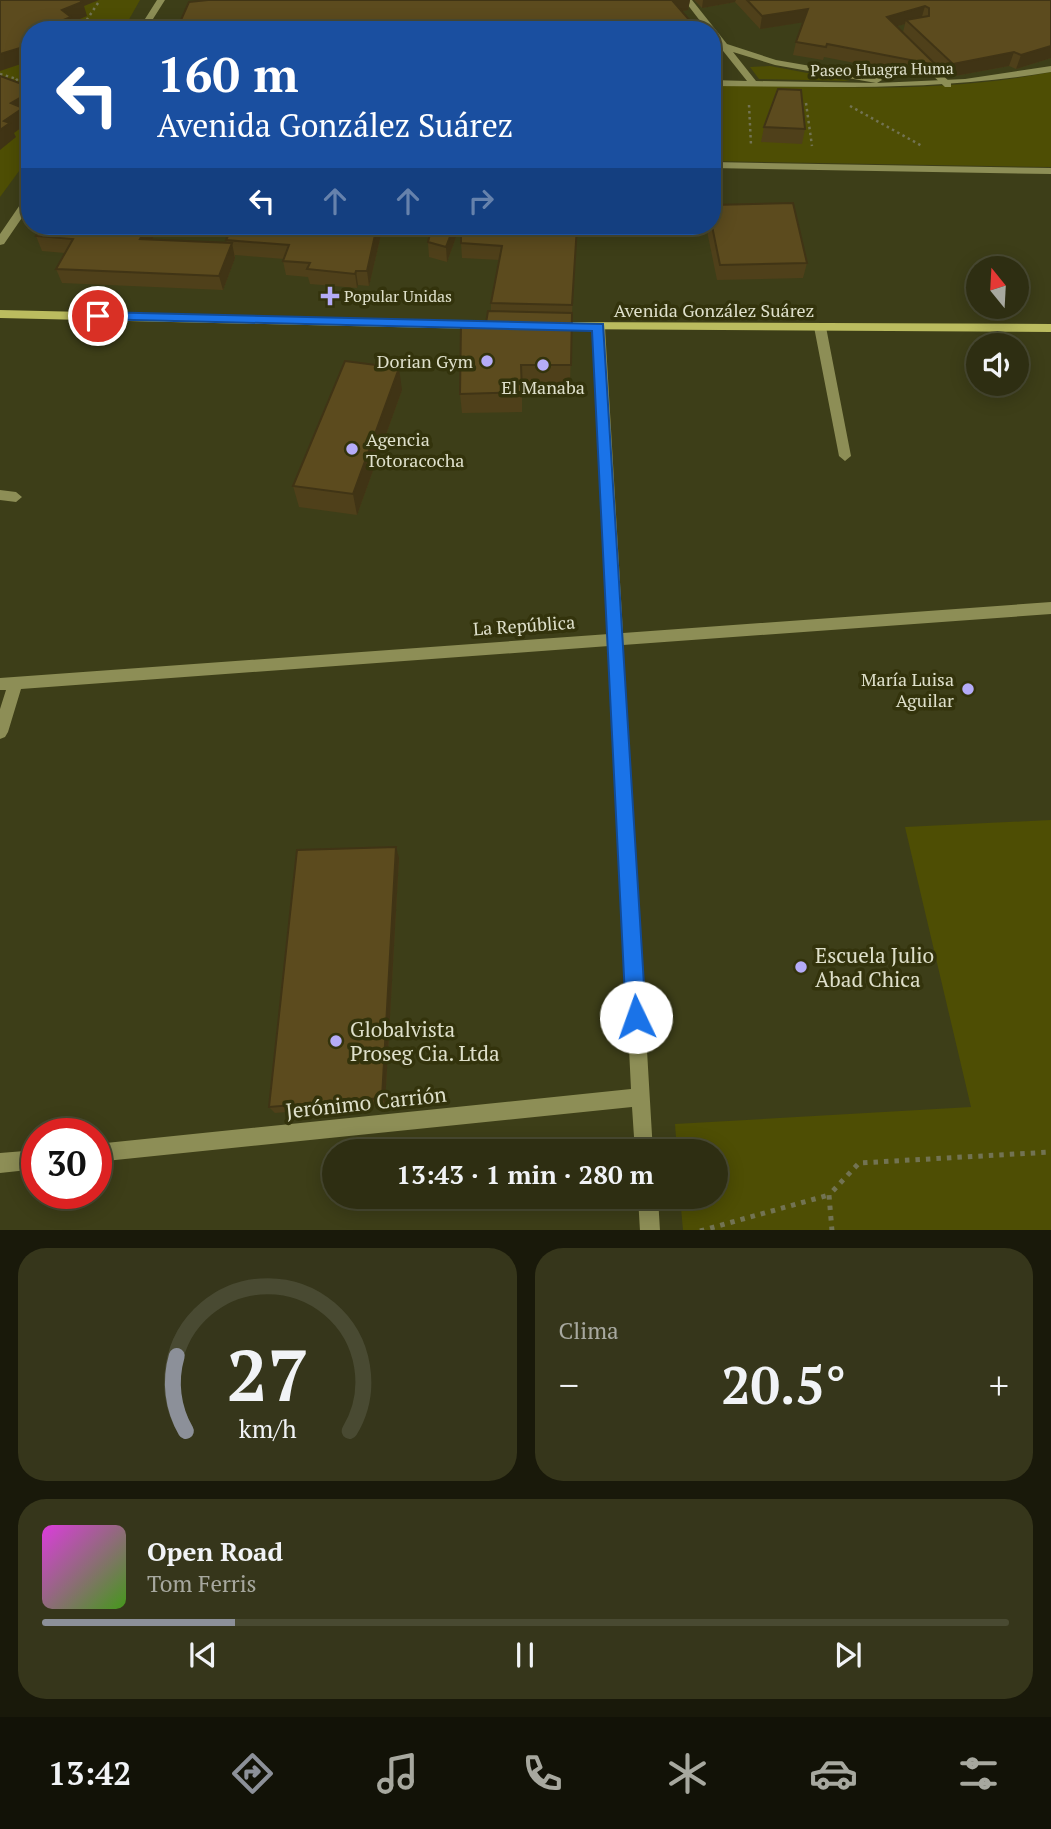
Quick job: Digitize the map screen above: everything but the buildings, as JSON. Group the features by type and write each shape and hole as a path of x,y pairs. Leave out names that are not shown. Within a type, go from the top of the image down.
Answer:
{"main road":[{"path":"0,314 487,325"},
{"name":"Avenida González Suárez","path":"543,326 1051,328"}],"street":[{"path":"148,21 161,0"},
{"path":"688,0 705,21"},
{"path":"721,42 754,84"},
{"path":"724,46 775,62 913,86"},
{"path":"909,48 948,85"},
{"name":"Paseo Huagra Huma","path":"721,83 811,87 948,85 993,81 1051,69"},
{"path":"721,165 1051,171"},
{"path":"0,242 21,211"},
{"path":"599,327 644,1139"},
{"path":"820,327 845,456"},
{"path":"0,495 16,497"},
{"name":"La República","path":"0,684 1051,608"},
{"path":"0,732 16,683"},
{"name":"Jerónimo Carrión","path":"112,1151 640,1097"},
{"path":"0,1163 21,1161"},
{"path":"649,1209 650,1230"}],"path":[{"path":"86,21 100,0"},
{"path":"0,74 18,79"},
{"path":"9,85 21,77"},
{"path":"749,93 752,154"},
{"path":"805,95 813,155"},
{"path":"845,103 929,150"},
{"path":"700,1230 829,1195 859,1163 1051,1152"},
{"path":"829,1195 832,1230"}],"shaded area":[{"path":"0,0 140,0 128,21 21,21 21,168 0,197"},
{"path":"770,66 850,81 759,79 750,67"},
{"path":"1051,72 1051,167 721,161 721,85 882,88 1007,79"},
{"path":"1051,820 1051,1230 683,1230 681,1209 728,1209 728,1139 676,1139 675,1124 971,1107 905,827"}],"place":[{"name":"Popular Unidas","path":"330,296"},
{"name":"Dorian Gym","path":"487,361"},
{"name":"El Manaba","path":"543,365"},
{"name":"Agencia Totoracocha","path":"352,449"},
{"name":"María Luisa Aguilar","path":"968,689"},
{"name":"Escuela Julio Abad Chica","path":"801,967"},
{"name":"Globalvista Proseg Cia. Ltda","path":"336,1041"}],"route":[{"path":"98,316 599,327 636,1017"}]}
